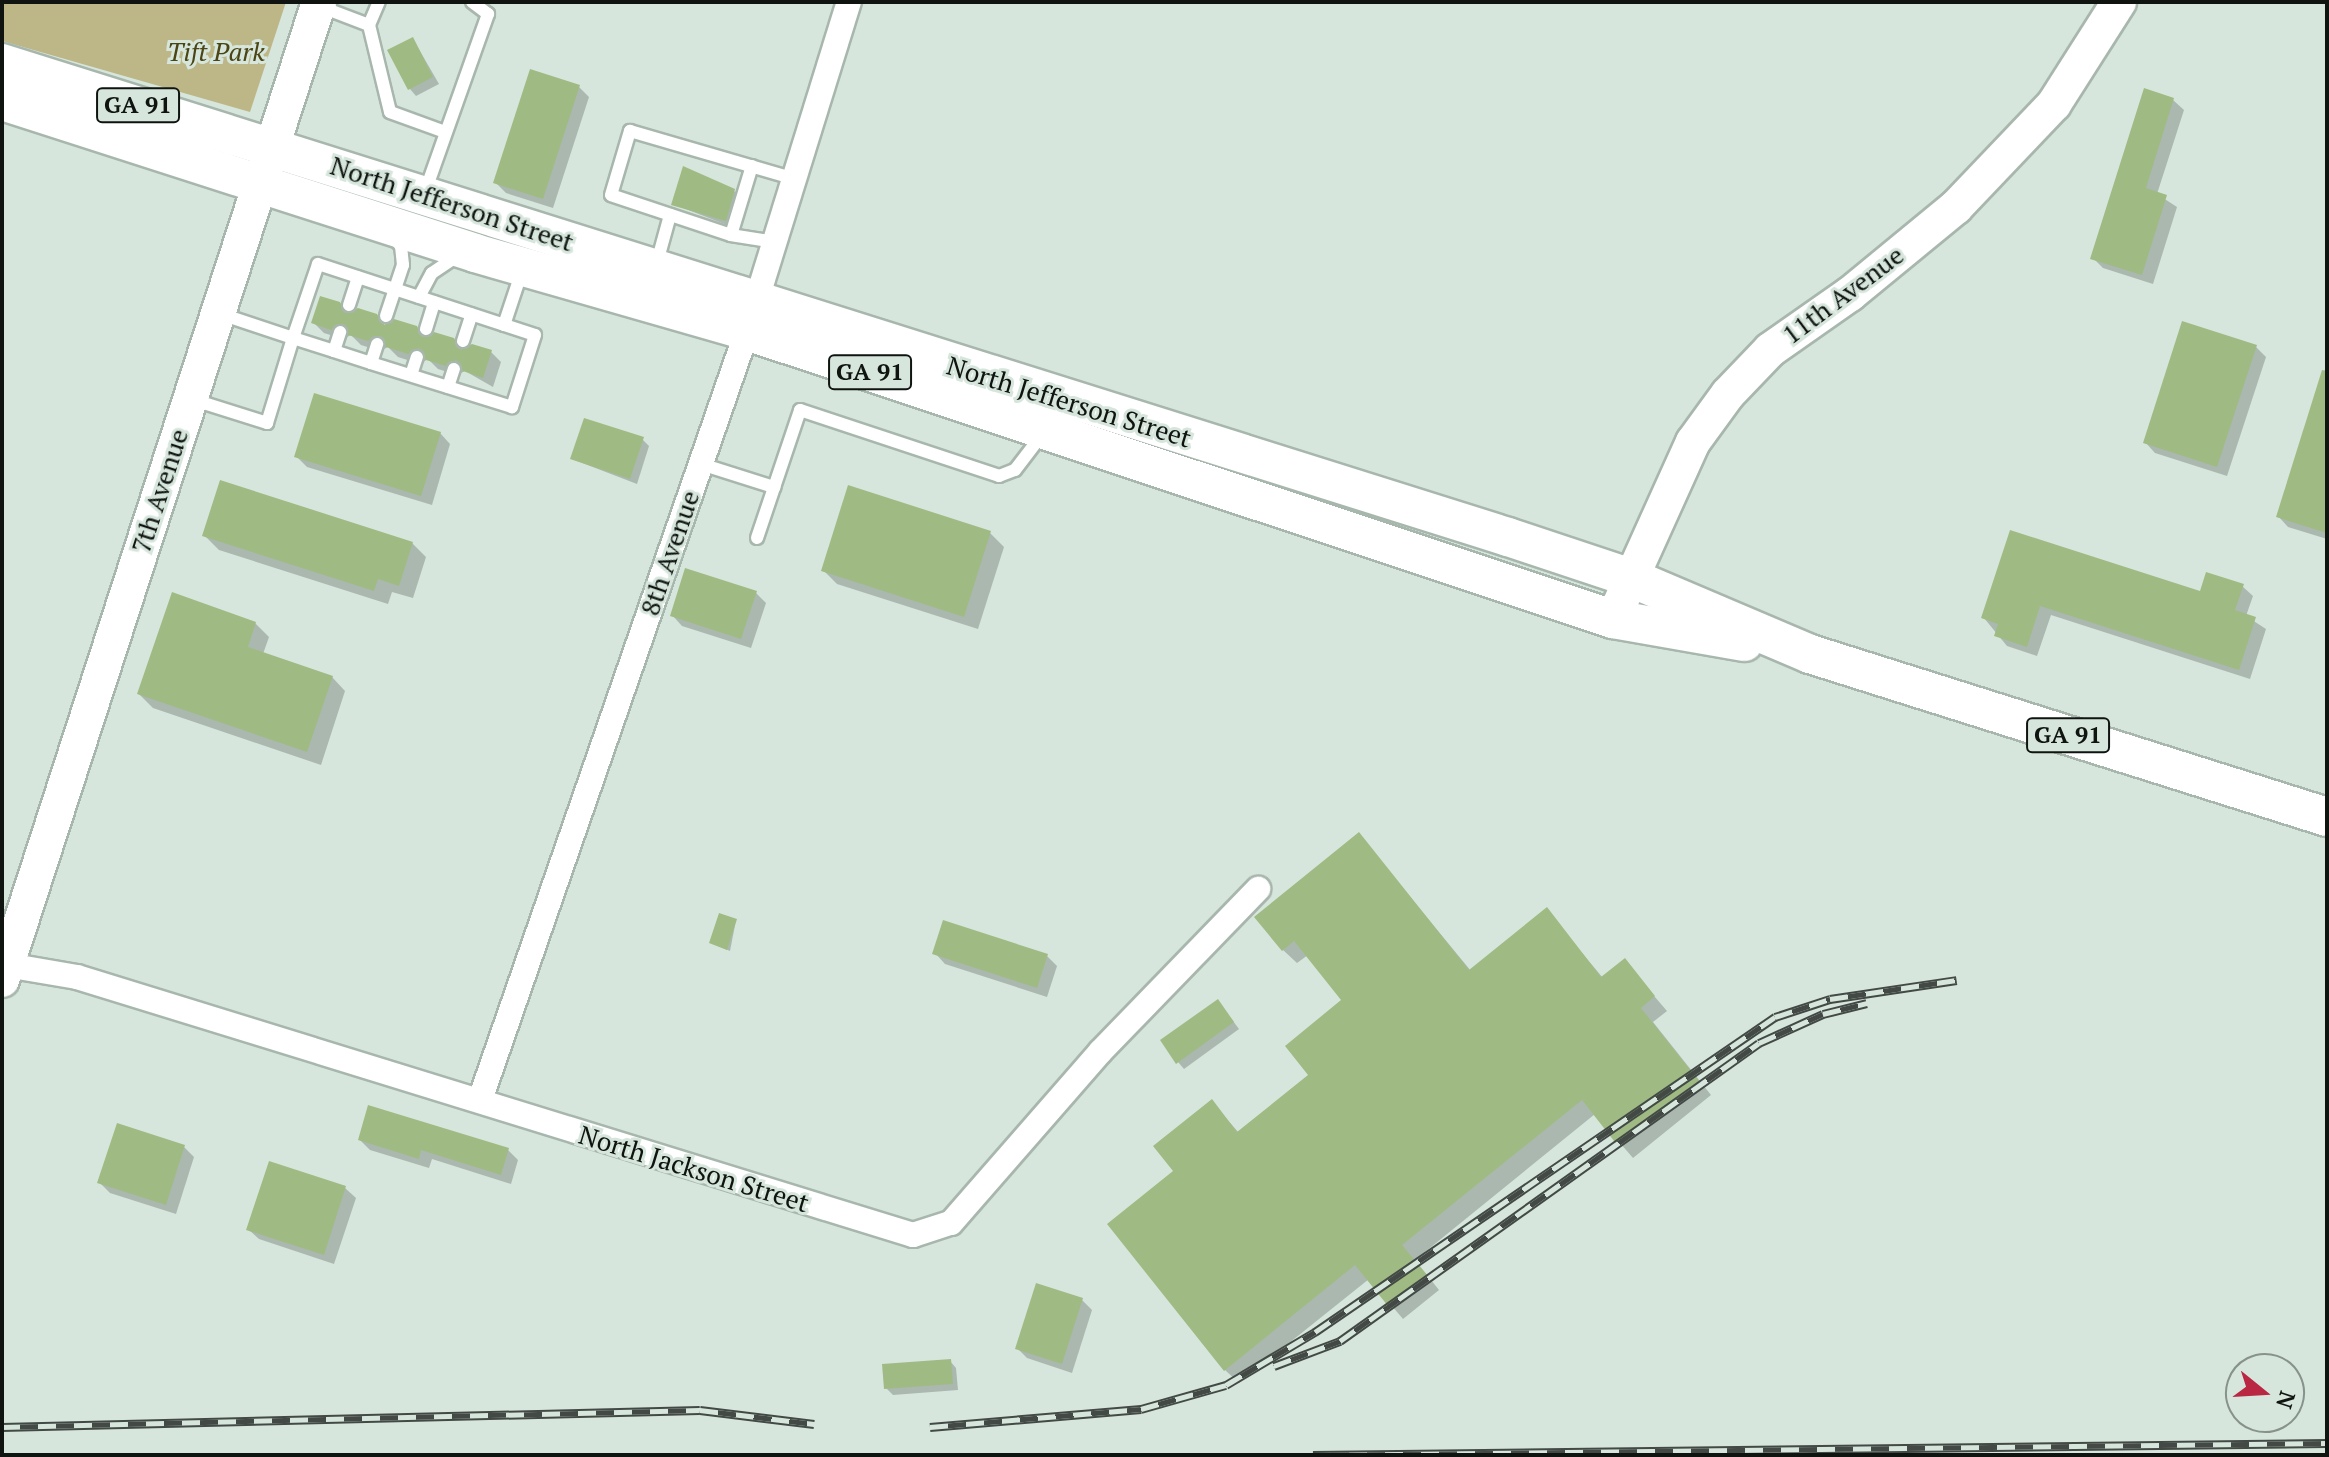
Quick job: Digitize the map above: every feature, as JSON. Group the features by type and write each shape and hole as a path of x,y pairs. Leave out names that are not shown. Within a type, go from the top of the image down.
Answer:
{"main road":[{"name":"North Jefferson Street","path":"2,63 275,146 655,270 751,318 1046,430 1613,619 1810,654"},
{"name":"North Jefferson Street","path":"2,101 523,268 751,318 1631,578 1810,654 2327,817"}],"street":[{"name":"8th Avenue","path":"480,1100 751,318 849,2"},
{"name":"11th Avenue","path":"1613,619 1693,442 1728,394 1770,350 1850,294 1956,207 2054,104 2119,2"},
{"name":"7th Avenue","path":"4,970 259,185 275,146 318,4"},
{"name":"North Jackson Street","path":"4,970 77,977 913,1235 951,1223 1101,1051 1258,889"}],"lane":[{"path":"379,2 369,25 390,112 445,132"},
{"path":"424,195 488,14 472,2"},
{"path":"318,4 369,25"},
{"path":"775,242 731,235 611,195 630,131 795,179"},
{"path":"731,235 752,166"},
{"path":"655,270 670,215"},
{"path":"380,224 401,246 395,289 386,316"},
{"path":"419,297 432,273 451,258 475,253"},
{"path":"190,399 267,423 293,338 318,264 535,335 512,407 371,363 293,338 218,313"},
{"path":"504,325 523,268"},
{"path":"349,305 358,277"},
{"path":"426,329 434,302"},
{"path":"463,341 472,314"},
{"path":"334,351 340,332"},
{"path":"371,363 377,344"},
{"path":"411,375 417,357"},
{"path":"448,387 454,369"},
{"path":"757,538 800,410 999,476 1015,470 1046,430"},
{"path":"701,464 774,487"}],"green space":[{"name":"Tift Park","path":"2,2 286,2 250,112 2,41"}],"building":[{"path":"413,37 433,77 408,90 387,50"},
{"path":"530,69 580,85 543,199 493,183"},
{"path":"2144,88 2174,98 2146,188 2167,195 2142,275 2090,259"},
{"path":"683,166 735,189 726,221 671,205"},
{"path":"320,296 340,302 346,313 358,308 377,314 384,325 394,319 417,326 423,337 434,332 454,338 461,350 472,344 492,350 483,378 463,371 456,360 446,366 426,360 419,348 408,354 386,347 380,336 368,341 348,335 343,324 331,330 311,323"},
{"path":"2182,321 2257,345 2217,467 2143,443"},
{"path":"2322,370 2327,371 2327,533 2276,517"},
{"path":"314,393 441,432 421,496 294,457"},
{"path":"584,418 644,437 630,479 570,459"},
{"path":"220,480 413,542 399,586 378,579 374,591 202,536"},
{"path":"848,485 991,531 964,617 821,571"},
{"path":"2010,530 2200,591 2206,572 2244,584 2235,610 2256,617 2239,670 2040,606 2027,647 1994,636 1998,624 1981,618"},
{"path":"685,568 757,591 741,639 670,616"},
{"path":"172,592 256,622 248,647 333,676 307,752 137,694"},
{"path":"1359,832 1469,970 1547,907 1601,977 1625,958 1655,996 1641,1008 1699,1081 1618,1146 1582,1100 1402,1245 1427,1275 1388,1306 1355,1265 1224,1371 1107,1224 1173,1171 1153,1146 1212,1099 1237,1132 1308,1075 1285,1046 1341,1000 1294,941 1282,951 1254,917"},
{"path":"719,913 737,919 727,950 709,943"},
{"path":"943,920 1048,954 1037,988 932,954"},
{"path":"1218,999 1234,1022 1176,1064 1160,1040"},
{"path":"368,1105 509,1148 501,1175 421,1150 419,1159 358,1140"},
{"path":"117,1123 185,1145 166,1205 97,1183"},
{"path":"269,1161 346,1186 324,1255 246,1230"},
{"path":"1036,1283 1083,1298 1062,1364 1015,1349"},
{"path":"951,1359 953,1384 884,1389 882,1364"}],"railway":[{"path":"930,1427 1141,1409 1226,1385 1315,1332 1775,1017 1830,999 1957,980"},
{"path":"1274,1366 1340,1341 1759,1043 1823,1014 1867,1003"},
{"path":"2,1427 700,1410 814,1424"},
{"path":"1313,1455 2327,1443"}]}
